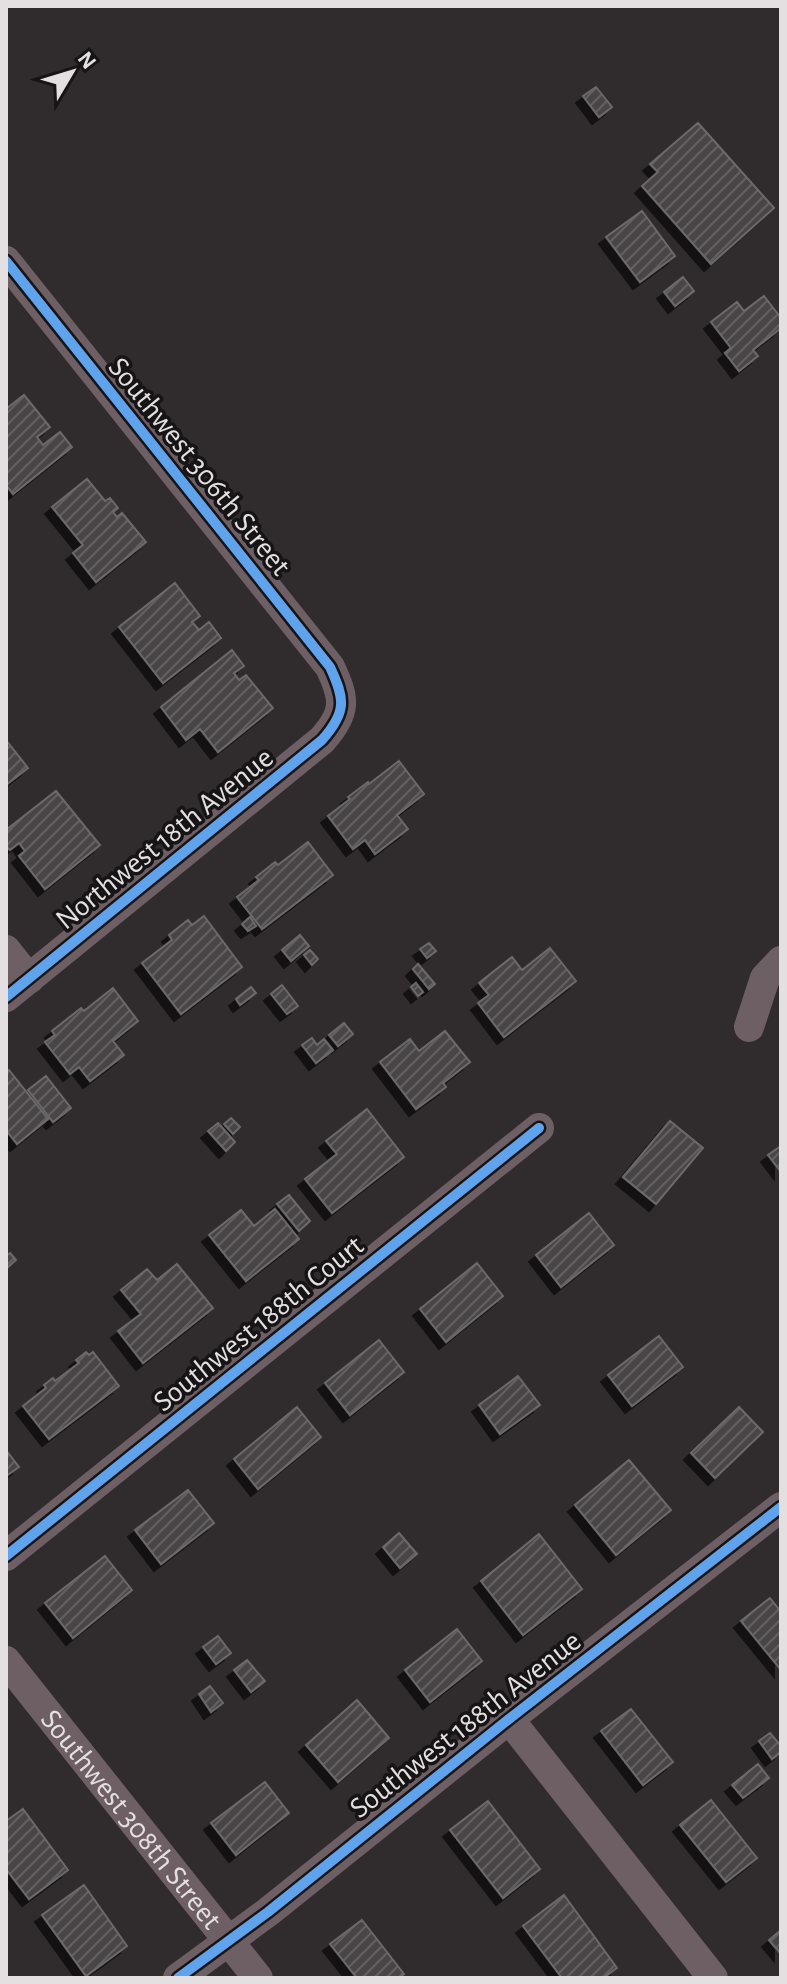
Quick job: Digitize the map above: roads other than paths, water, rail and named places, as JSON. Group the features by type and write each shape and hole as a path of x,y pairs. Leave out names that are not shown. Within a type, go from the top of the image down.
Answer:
{"street":[{"name":"Southwest 306th Street","path":"6,261 330,667 340,689 342,708"},
{"name":"Northwest 18th Avenue","path":"17,988 322,740 335,726 342,708"},
{"path":"6,950 17,988"},
{"path":"749,1027 765,978 781,961"},
{"name":"Southwest 188th Court","path":"6,1556 539,1128"},
{"name":"Southwest 188th Avenue","path":"178,1978 268,1912 781,1507"},
{"name":"Southwest 308th Street","path":"6,1661 258,1978"},
{"path":"509,1719 713,1978"}]}
